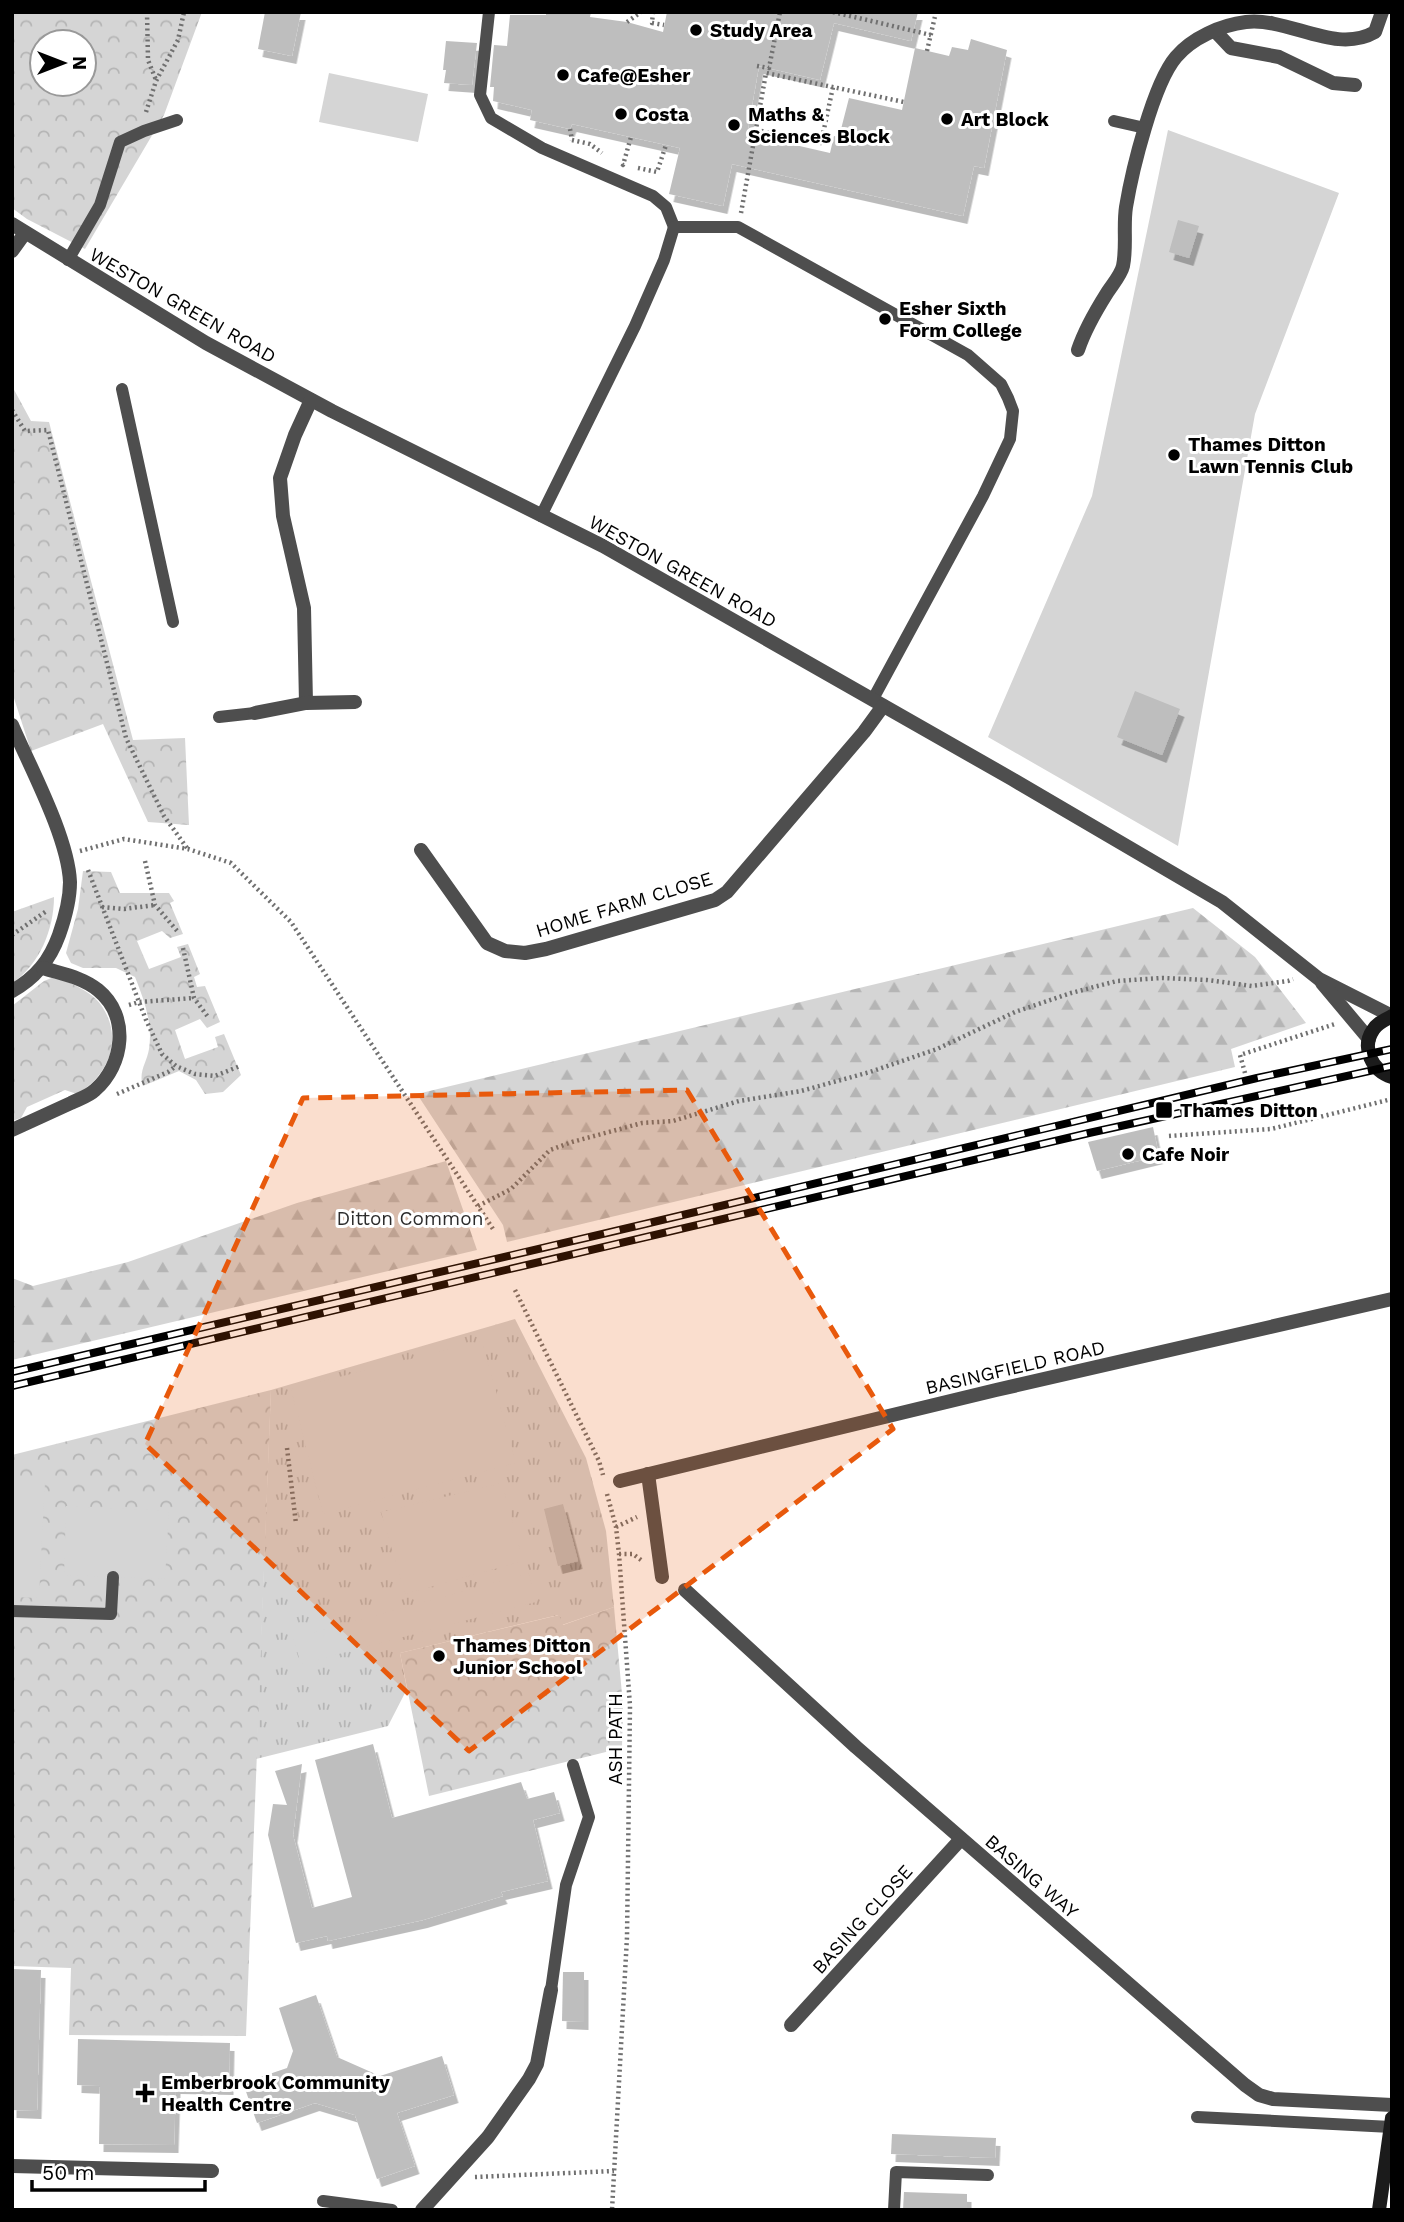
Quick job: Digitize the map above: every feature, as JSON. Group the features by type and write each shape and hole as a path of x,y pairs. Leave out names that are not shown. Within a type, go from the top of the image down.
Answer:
{"main road":[{"path":"1390,1080 1378,1070 1369,1056 1369,1039 1378,1023 1392,1016"},
{"path":"1379,2210 1392,2118"}],"street":[{"path":"1078,350 1085,329 1123,267 1126,208 1145,128 1163,78 1175,58 1189,44 1215,31 1247,22 1273,23 1320,36 1362,40 1375,32 1382,12"},
{"path":"1215,31 1231,48 1279,57 1333,83 1355,85"},
{"name":"WESTON GREEN ROAD","path":"12,224 206,343 312,400 603,546 1222,902 1313,975 1369,1039"},
{"path":"12,251 25,233"},
{"path":"306,703 304,608 283,516 281,478 295,435 312,400"},
{"path":"255,713 306,703 355,702"},
{"name":"HOME FARM CLOSE","path":"421,850 487,943 505,951 525,953 546,949 715,900 727,892 864,732 878,702"},
{"path":"12,725 66,855 69,881 68,902 56,943 43,968 24,985 12,991"},
{"path":"12,1130 93,1092 110,1074 119,1050 119,1027 112,1007 99,991 80,979 43,968"},
{"name":"WESTON GREEN ROAD","path":"1313,975 1392,1016"},
{"name":"BASINGFIELD ROAD","path":"620,1481 996,1390 1392,1299"},
{"path":"648,1474 662,1577"},
{"name":"BASING WAY","path":"685,1590 856,1747 1137,1994 1259,2095 1273,2099 1392,2105"},
{"name":"BASING CLOSE","path":"791,2025 961,1839"},
{"path":"422,2210 488,2137 529,2079 537,2064 551,1990"},
{"path":"12,2166 212,2171"}],"lane":[{"path":"489,12 480,95 491,117 542,148 653,196 666,207 674,228 664,260 635,326 541,516"},
{"path":"68,260 100,205 120,142 177,120"},
{"path":"1114,121 1145,128"},
{"path":"674,228 738,228 968,355 1001,384 1013,411 1010,439 878,702"},
{"path":"122,389 173,622"},
{"path":"219,717 255,713"},
{"path":"12,1611 111,1614 113,1577"},
{"path":"551,1990 566,1885 589,1817 573,1765"},
{"path":"1196,2117 1391,2127"},
{"path":"894,2210 896,2172 988,2175"},
{"path":"323,2201 392,2210"}],"path":[{"path":"147,12 148,60 156,81"},
{"path":"139,133 156,81 178,40 184,12"},
{"path":"627,22 641,12"},
{"path":"646,12 653,15 652,23 664,25"},
{"path":"757,66 769,68 780,12"},
{"path":"833,12 931,35"},
{"path":"927,51 936,12"},
{"path":"738,228 766,74 904,102"},
{"path":"756,130 821,143 833,87"},
{"path":"570,129 572,139"},
{"path":"559,136 590,144 623,165 631,137"},
{"path":"657,172 666,145"},
{"path":"12,410 25,431 48,430 126,738 164,816 188,849"},
{"path":"66,855 124,839 188,849 231,863 290,922 493,1229"},
{"path":"145,861 155,905 177,932"},
{"path":"88,869 162,1054 176,1066 195,1074 215,1076 240,1066"},
{"path":"12,935 49,909 68,902"},
{"path":"102,907 124,909 155,905"},
{"path":"183,948 194,998 208,1017"},
{"path":"478,1206 511,1189 550,1150 642,1123 673,1121 739,1101 801,1091 870,1072 937,1049 1015,1013 1071,993 1117,981 1207,979 1252,986 1313,975"},
{"path":"139,1002 194,998"},
{"path":"1245,1073 1240,1055 1351,1018"},
{"path":"93,1092 110,1097 176,1066"},
{"path":"1169,1136 1271,1129 1392,1099"},
{"name":"ASH PATH","path":"515,1290 599,1461 616,1527 619,1554 630,1706 627,1937 611,2210"},
{"path":"287,1448 296,1524"},
{"path":"450,2178 614,2171"}],"highlighted area":[{"path":"687,1090 893,1429 469,1751 145,1444 303,1098"}],"green space":[{"path":"12,12 202,12 164,115 85,249 27,219 12,208"},
{"path":"329,73 428,94 418,142 319,122"},
{"name":"Thames Ditton Lawn Tennis Club","path":"1168,130 1339,193 1255,414 1178,846 988,737 1092,496"},
{"path":"12,386 31,421 49,422 133,740 185,738 189,825 148,822 103,724 31,751 12,692"},
{"path":"83,871 111,872 120,893 169,893 174,901 170,903 183,934 170,938 162,931 137,941 149,969 181,957 177,947 188,944 200,974 194,977 197,987 205,986 220,1022 207,1028 200,1019 175,1030 185,1059 218,1047 215,1037 224,1034 241,1075 223,1092 205,1094 196,1080 179,1071 143,1086 143,1067 149,1049 150,1030 135,977 116,968 83,968 71,963 66,953 78,909"},
{"path":"54,897 44,945 30,966 12,983 12,912"},
{"path":"1193,908 1255,957 1306,1023 1231,1049 1235,1067 507,1242 503,1225 417,1094"},
{"path":"54,977 80,988 101,1005 111,1030 110,1055 97,1077 77,1094 65,1090 27,1107 21,1118 12,1121 12,1006 44,981"},
{"name":"Ditton Common","path":"446,1161 477,1250 12,1360 12,1278 33,1286 128,1262 297,1203"},
{"path":"515,1319 586,1458 606,1531 614,1607 562,1625 558,1615 400,1653 407,1689 388,1726 256,1759 271,1390"},
{"path":"482,1341 516,1463 323,1514 291,1389"},
{"path":"271,1390 246,2036 69,2035 71,1968 12,1966 12,1455"},
{"path":"12,1482 45,1482 39,1598 12,1597"},
{"path":"502,1483 523,1561 405,1594 381,1512"},
{"path":"66,1506 169,1511 165,1579 64,1575"},
{"path":"529,1573 536,1602 301,1664 293,1638"},
{"path":"614,1607 623,1705 622,1748 429,1796 400,1653 559,1615 563,1625"}],"building":[{"path":"265,12 301,12 292,56 258,49"},
{"path":"546,12 591,12 590,17 627,22 663,32 667,12 918,12 911,41 834,23 820,80 759,66 747,134 830,153 834,136 839,137 849,98 902,110 915,48 949,56 952,47 968,50 971,39 1007,50 984,168 974,166 963,216 732,164 723,206 669,194 680,148 572,124 570,129 530,120 532,110 493,101 494,87 490,87 494,45 507,46 510,15 546,15"},
{"path":"446,41 477,43 472,85 444,83"},
{"path":"1178,220 1199,226 1189,258 1169,252"},
{"path":"1135,691 1180,709 1162,755 1117,737"},
{"path":"1153,1127 1159,1156 1097,1171 1088,1142"},
{"path":"563,1504 578,1561 558,1566 544,1509"},
{"path":"373,1744 392,1818 521,1782 527,1799 554,1792 560,1813 533,1820 548,1881 501,1892 503,1896 423,1920 328,1941 327,1936 296,1943 268,1835 273,1804 287,1805 275,1771 302,1764 293,1835 312,1908 352,1897 315,1760"},
{"path":"12,1969 41,1970 37,2111 12,2110"},
{"path":"563,1972 584,1972 584,2022 562,2021"},
{"path":"316,1995 337,2057 380,2076 442,2056 454,2095 397,2113 415,2166 377,2179 355,2115 315,2103 257,2123 243,2083 287,2068 293,2051 279,2008"},
{"name":"Emberbrook Community Health Centre","path":"78,2039 230,2043 229,2087 176,2086 174,2145 99,2144 100,2086 77,2085"},
{"path":"892,2134 996,2138 995,2158 891,2154"},
{"path":"904,2192 967,2194 967,2210 903,2210"}],"railway":[{"path":"12,1372 1257,1078 1392,1049"},
{"path":"12,1386 1089,1133 1392,1066"}],"place":[{"name":"Study Area","path":"696,30"},
{"name":"Cafe@Esher","path":"563,75"},
{"name":"Costa","path":"621,114"},
{"name":"Art Block","path":"947,119"},
{"name":"Maths & Sciences Block","path":"734,125"},
{"name":"Esher Sixth Form College","path":"885,319"},
{"name":"Thames Ditton Lawn Tennis Club","path":"1174,455"},
{"name":"Thames Ditton","path":"1164,1110"},
{"name":"Cafe Noir","path":"1128,1154"},
{"name":"Thames Ditton Junior School","path":"439,1656"},
{"name":"Emberbrook Community Health Centre","path":"145,2093"}]}
